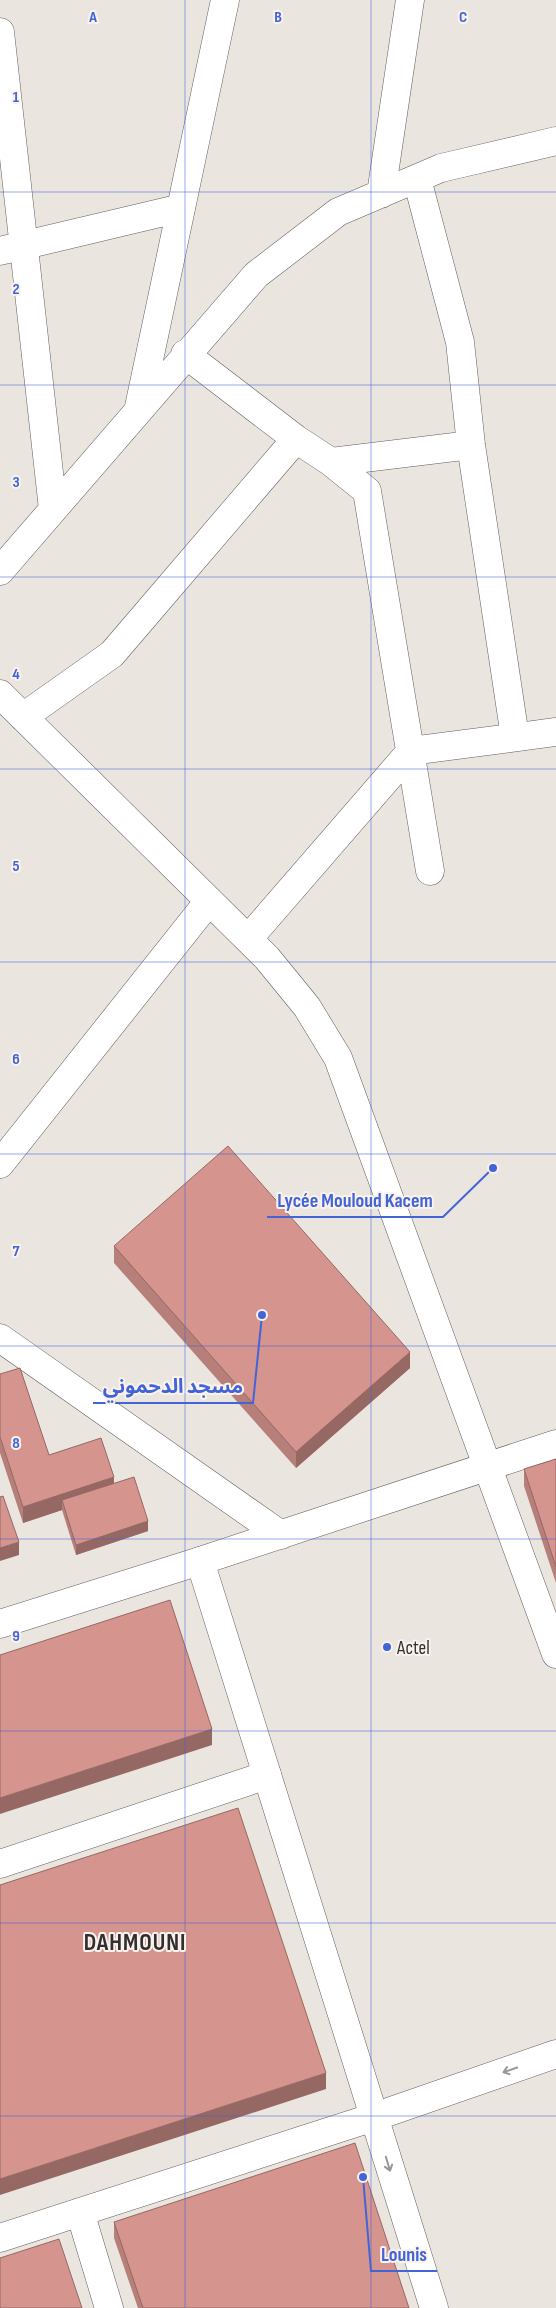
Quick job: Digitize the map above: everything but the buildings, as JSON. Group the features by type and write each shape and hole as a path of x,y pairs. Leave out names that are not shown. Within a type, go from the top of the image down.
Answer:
{"street":[{"path":"138,411 225,0"},
{"path":"380,194 410,0"},
{"path":"0,32 12,249 53,510"},
{"path":"0,571 256,275 338,212 441,168 556,141"},
{"path":"417,179 460,342 470,445 515,737"},
{"path":"12,249 181,208"},
{"path":"186,354 296,439 331,462 367,492 430,871"},
{"path":"23,717 112,654 296,439"},
{"path":"331,462 470,445"},
{"path":"0,694 267,958 307,1007 338,1058 556,1654"},
{"path":"248,939 411,751 556,732"},
{"path":"0,1164 209,901"},
{"path":"0,1338 281,1535"},
{"path":"0,1624 281,1535 556,1444"},
{"path":"200,1561 434,2308"},
{"path":"0,1864 267,1775"},
{"path":"0,2238 374,2117 556,2054"},
{"path":"80,2212 109,2308"}],"place":[{"name":"Lycée Mouloud Kacem","path":"493,1168"},
{"name":"مسجد الدحموني","path":"262,1315"},
{"name":"Actel","path":"387,1647"},
{"name":"Lounis","path":"363,2177"}],"district":[{"name":"DAHMOUNI","path":"135,1942"}]}
